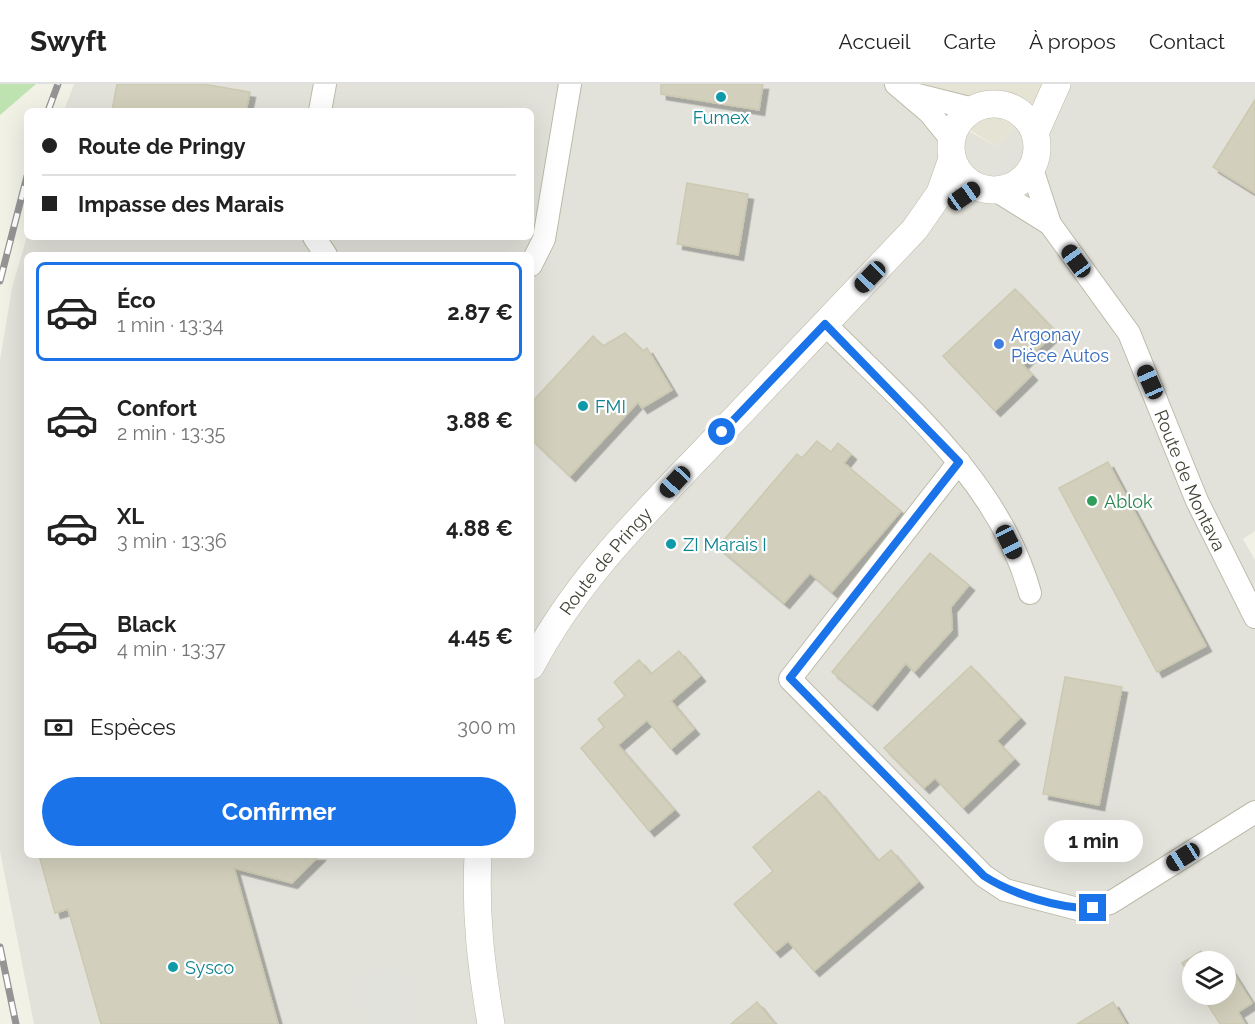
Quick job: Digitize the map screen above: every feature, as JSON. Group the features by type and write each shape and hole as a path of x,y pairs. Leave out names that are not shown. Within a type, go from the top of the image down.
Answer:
{"street":[{"path":"321,108 325,84"},
{"path":"534,259 544,239 570,84"},
{"path":"1011,107 1049,84"},
{"path":"1035,133 1057,84"},
{"path":"902,88 973,109"},
{"path":"902,88 952,149 962,176 987,189 1018,184 1032,169 1038,145 1035,133 1026,117 1011,107 986,104 973,109 956,127 952,149"},
{"name":"Route de Pringy","path":"534,660 550,630 580,585 643,515 915,230 940,193 952,149"},
{"name":"Route de Montava","path":"1032,169 1050,224 1129,333 1197,501 1255,617"},
{"name":"Route de Pringy","path":"915,230 987,189"},
{"name":"Route de Montava","path":"987,189 1050,224"},
{"path":"825,324 959,462 1001,526 1024,573 1030,593"},
{"path":"959,462 790,678 984,876 1005,890 1078,909 1110,903 1255,812"},
{"path":"478,858 476,894 478,947 491,1024"}],"shaded area":[{"path":"74,84 890,84 996,147 1059,84 1255,84 1255,531 1243,539 1255,560 1255,1024 34,1024 0,851 0,360 12,288 26,240 534,240 534,108 65,108"},
{"path":"900,84 1059,84 996,147"},
{"path":"399,967 408,1019 373,1024 358,979"}],"green space":[{"path":"0,84 36,84 0,115"}],"building":[{"path":"117,84 203,84 250,92 247,108 113,108"},
{"name":"Fumex","path":"661,84 763,84 759,110 661,94"},
{"path":"1255,100 1255,193 1213,167"},
{"path":"687,183 748,194 738,255 677,244"},
{"name":"Argonay Pièce Autos","path":"1015,289 1056,332 1022,364 1032,375 995,411 943,356"},
{"name":"FMI","path":"625,333 643,351 647,348 672,390 642,408 638,402 570,476 534,442 534,400 593,336 603,346"},
{"path":"817,441 831,452 838,443 851,454 844,463 901,511 832,592 810,573 784,603 718,547 797,454 802,458"},
{"path":"1108,462 1206,646 1157,672 1059,488"},
{"path":"930,553 969,585 951,607 952,630 914,672 906,663 872,705 832,672"},
{"path":"679,651 700,676 671,701 694,729 671,749 647,720 618,745 674,810 649,831 581,748 604,727 598,719 625,696 614,682 639,660 651,674"},
{"path":"971,666 1020,718 997,741 1014,759 963,808 935,778 924,788 884,748"},
{"path":"1065,677 1122,687 1099,805 1043,794"},
{"path":"819,791 878,861 891,850 918,882 814,971 788,941 775,952 734,904 773,871 753,847"},
{"name":"Sysco","path":"40,858 317,858 292,883 234,868 278,1024 101,1024 68,909 55,913"},
{"path":"1236,978 1252,1003 1238,1012 1245,1024 1220,1024 1208,1005 1236,1005"},
{"path":"757,1002 775,1024 731,1024"},
{"path":"1113,1002 1126,1024 1077,1024"}],"railway":[{"path":"49,108 58,84"},
{"path":"0,281 24,188"},
{"path":"0,947 16,1024"}],"place":[{"name":"Fumex","path":"721,97"},
{"name":"Argonay Pièce Autos","path":"999,344"},
{"name":"FMI","path":"583,406"},
{"name":"Ablok","path":"1092,501"},
{"name":"ZI Marais I","path":"671,544"},
{"name":"Sysco","path":"173,967"}],"route":[{"path":"722,432 825,324 959,462 790,678 984,876 1005,890 1078,909 1093,908"}]}
